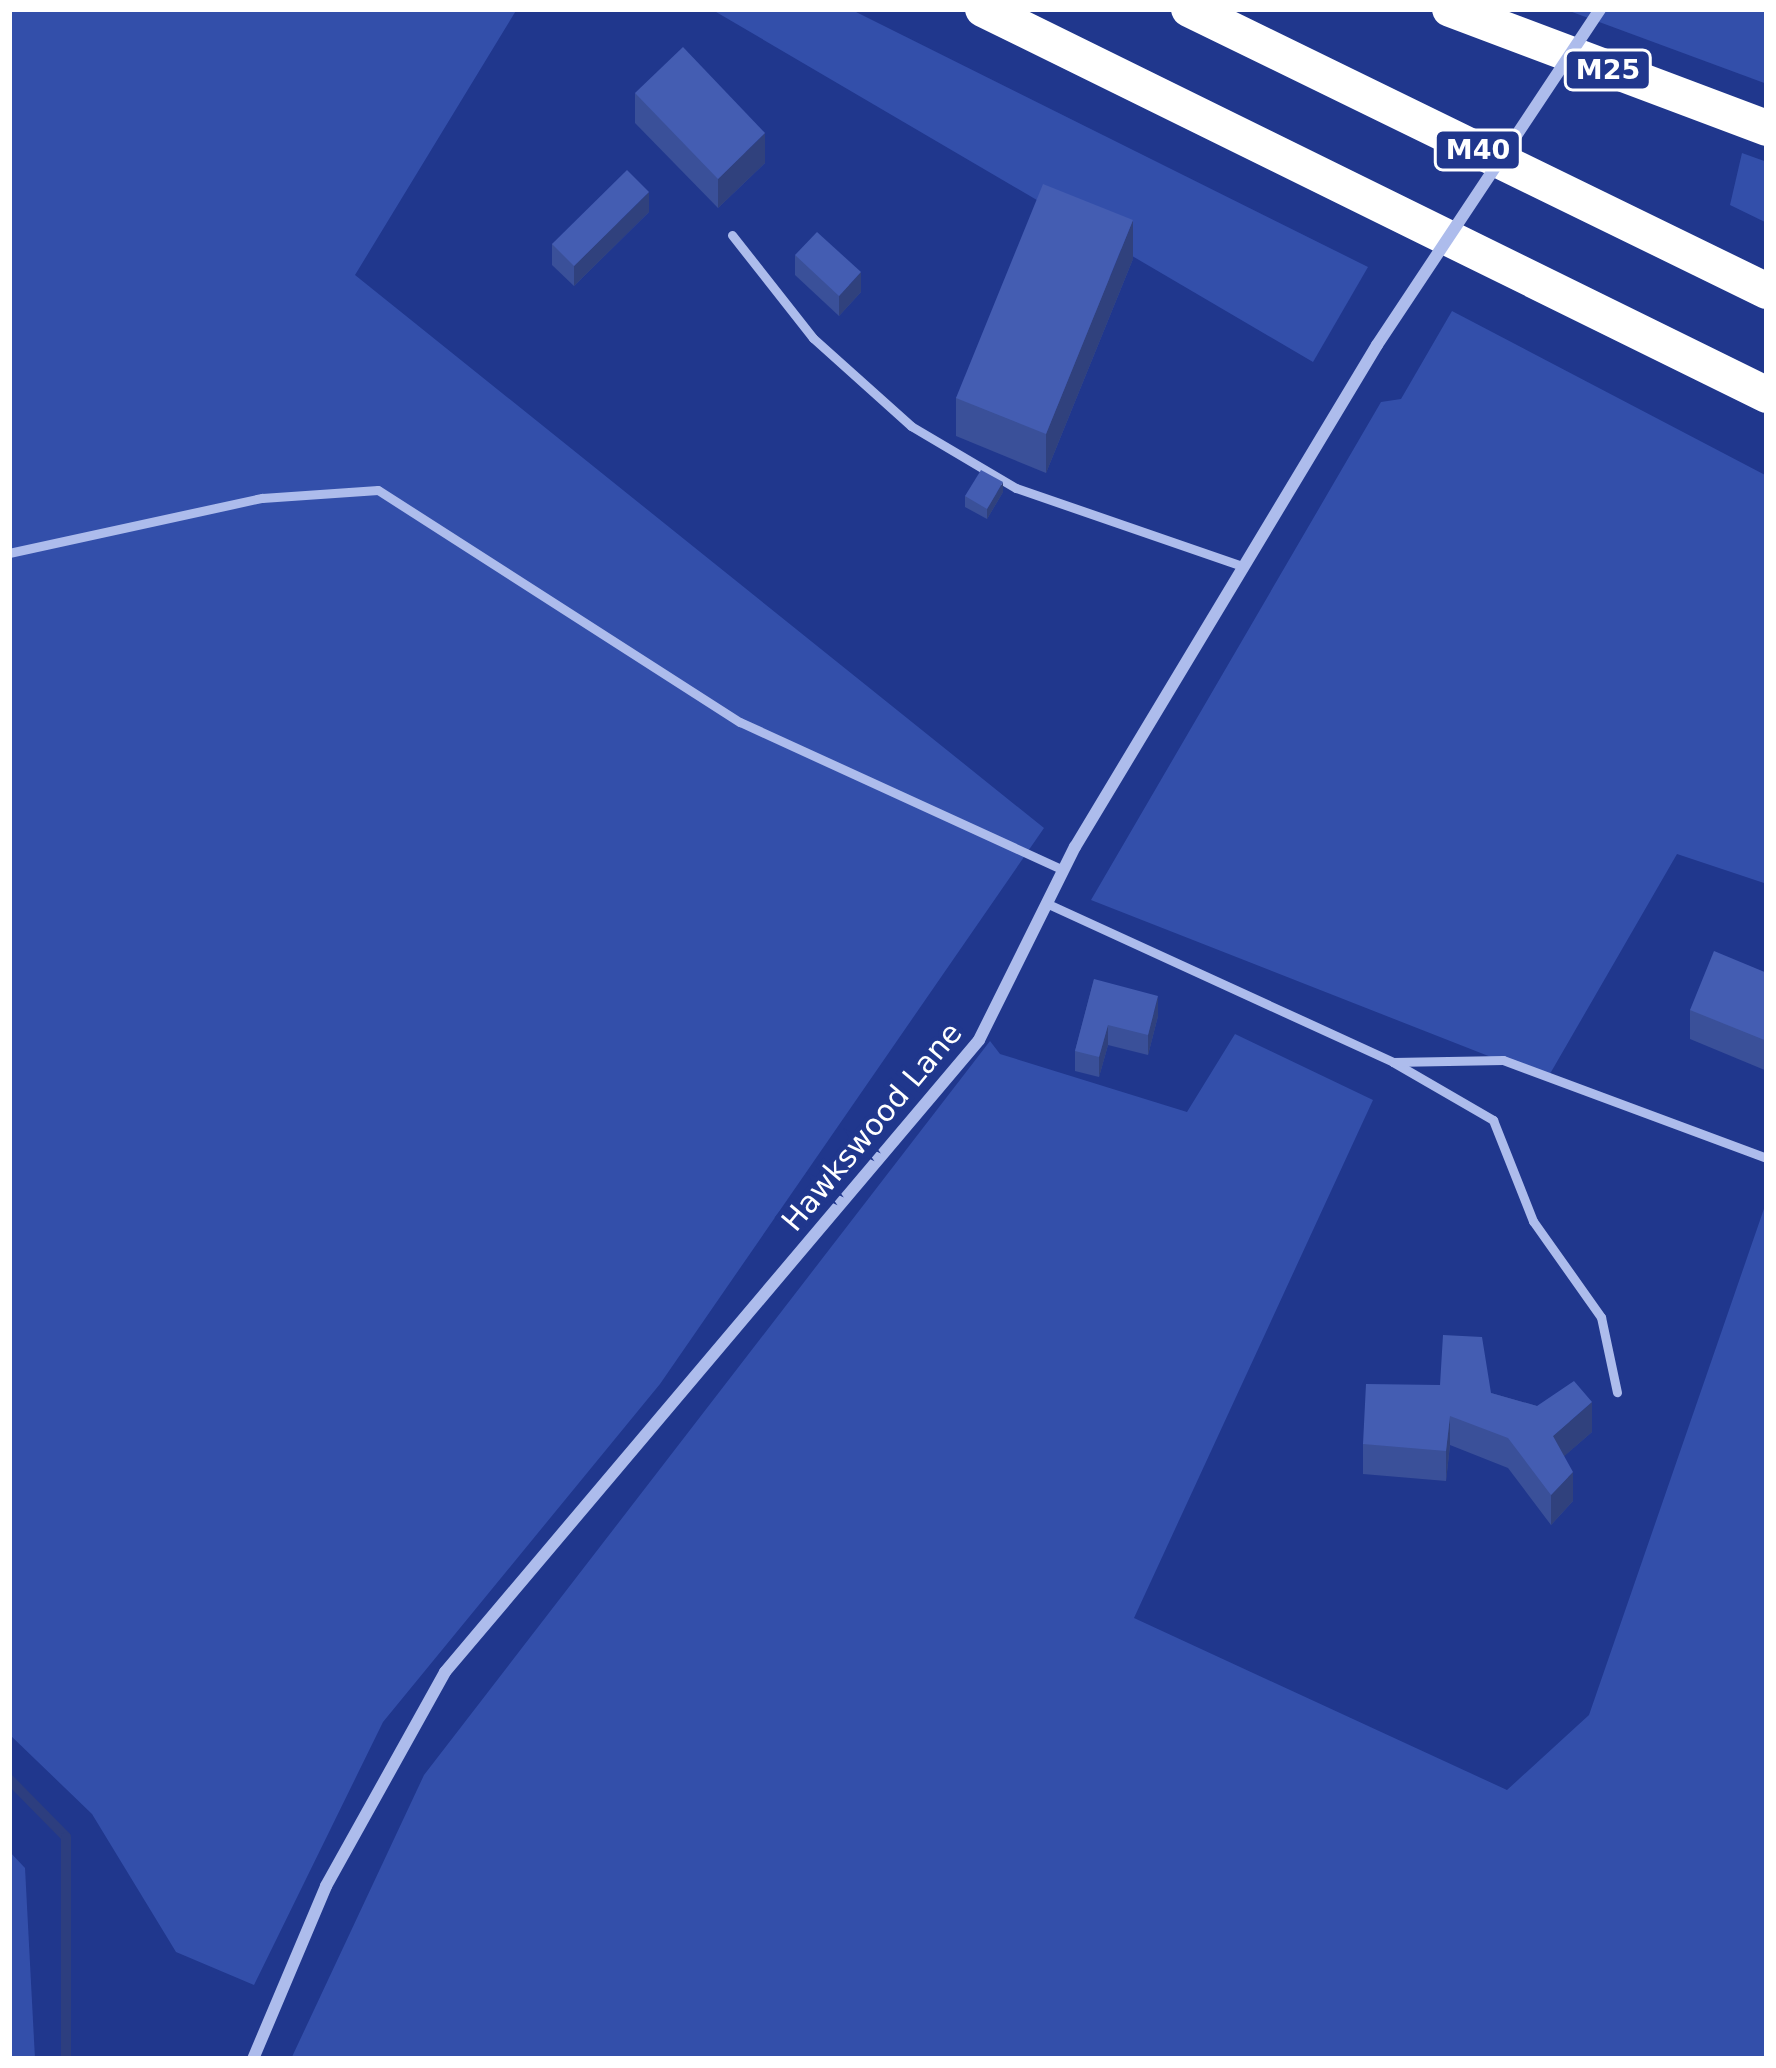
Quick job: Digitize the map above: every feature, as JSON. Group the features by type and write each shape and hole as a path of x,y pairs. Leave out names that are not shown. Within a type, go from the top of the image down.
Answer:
{"highway":[{"path":"983,9 1767,395"},
{"name":"M40","path":"1189,9 1767,291"},
{"name":"M25","path":"1450,9 1767,128"}],"street":[{"name":"Hawkswood Lane","path":"253,2059 326,1886 445,1672 979,1040 1064,870 1377,345 1600,9"}],"lane":[{"path":"732,235 813,338 911,426 1016,488 1244,566"},
{"path":"9,554 262,498 378,490 740,722 1064,870"},
{"path":"1046,903 1393,1062 1492,1120 1533,1221 1601,1316 1617,1393"},
{"path":"1393,1062 1503,1060 1767,1159"}],"shaded area":[{"path":"9,9 517,9 355,275 1044,828 660,1384 383,1722 254,1985 176,1952 92,1814 9,1734"},
{"path":"711,9 850,9 1368,267 1313,362"},
{"path":"1564,9 1767,9 1767,84"},
{"path":"1742,153 1767,162 1767,223 1730,205"},
{"path":"1452,311 1767,476 1767,884 1677,854 1547,1079 1091,900 1381,402 1401,399"},
{"path":"1235,1034 1373,1100 1134,1618 1507,1790 1589,1715 1767,1200 1767,2059 291,2059 424,1775 990,1041 1000,1054 1187,1112"},
{"path":"9,1851 25,1868 35,2059 9,2059"}],"building":[{"path":"683,47 765,133 718,179 635,93"},
{"path":"627,170 649,192 574,266 552,244"},
{"path":"1043,184 1133,220 1046,434 956,398"},
{"path":"817,232 861,272 839,296 795,255"},
{"path":"981,470 1003,482 987,509 965,496"},
{"path":"1714,951 1767,973 1767,1041 1690,1010"},
{"path":"1094,979 1158,996 1148,1035 1108,1025 1099,1057 1075,1051"},
{"path":"1443,1335 1482,1337 1491,1393 1537,1406 1574,1381 1592,1402 1553,1436 1573,1472 1551,1495 1508,1438 1450,1416 1446,1451 1363,1444 1366,1384 1440,1385"}],"waterway":[{"path":"9,1779 66,1837 66,2059"}]}
